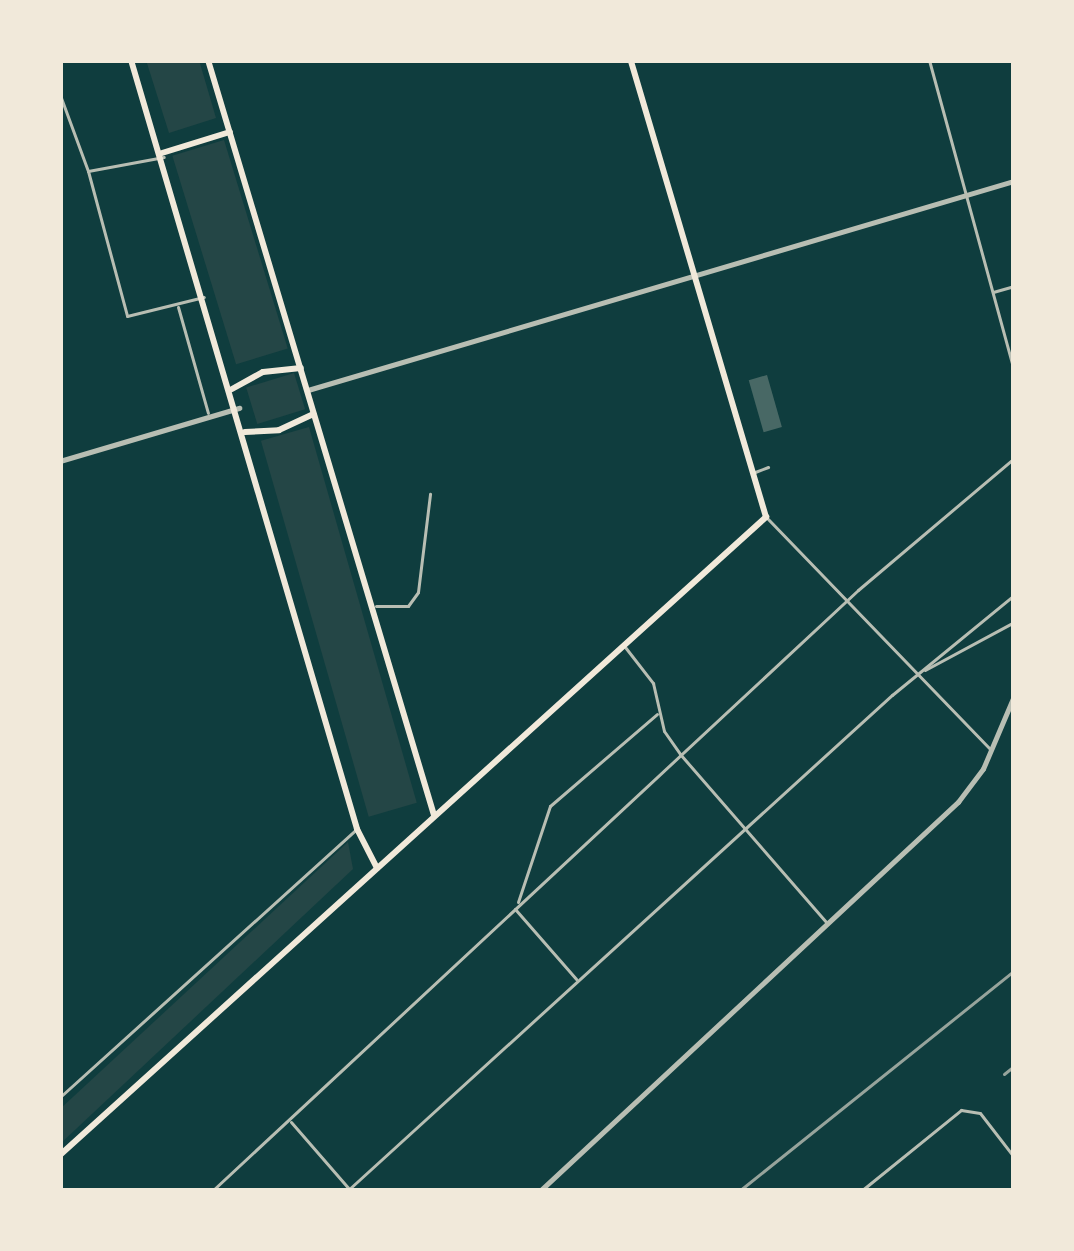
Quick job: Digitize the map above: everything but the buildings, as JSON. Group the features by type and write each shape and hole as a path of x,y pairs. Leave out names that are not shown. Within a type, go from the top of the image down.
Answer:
{"main road":[{"path":"131,60 239,408 356,829 377,868"},
{"path":"208,60 434,815"},
{"path":"60,1155 766,518 631,60"},
{"path":"163,155 230,132"},
{"path":"232,388 263,372 301,368"},
{"path":"245,431 279,430 313,414"}],"street":[{"path":"929,60 970,194 1014,371"},
{"path":"60,95 88,171 127,316 205,297"},
{"path":"88,171 163,155"},
{"path":"308,390 1014,181"},
{"path":"991,293 1014,286"},
{"path":"178,305 209,417"},
{"path":"60,461 239,408"},
{"path":"212,1191 680,754 1014,458"},
{"path":"754,472 768,467"},
{"path":"373,606 408,606 418,592 430,494"},
{"path":"766,518 846,607 992,751"},
{"path":"290,1121 349,1190 746,827 1014,595"},
{"path":"918,674 1014,622"},
{"path":"625,647 653,683 658,713 680,754 828,924"},
{"path":"539,1191 958,802 992,751 1014,696"},
{"path":"516,906 550,806 658,713"},
{"path":"60,1097 356,829"},
{"path":"516,906 577,980"},
{"path":"861,1191 961,1110 980,1113 1014,1157"}],"shaded area":[{"path":"146,60 199,60 216,118 169,133"},
{"path":"224,140 288,348 236,364 172,156"},
{"path":"294,373 305,409 257,424 246,388"},
{"path":"309,427 417,803 369,817 261,441"},
{"path":"348,842 353,869 60,1144 60,1109"}],"railway":[{"path":"739,1191 1014,971"},
{"path":"1004,1074 1014,1066"}]}
